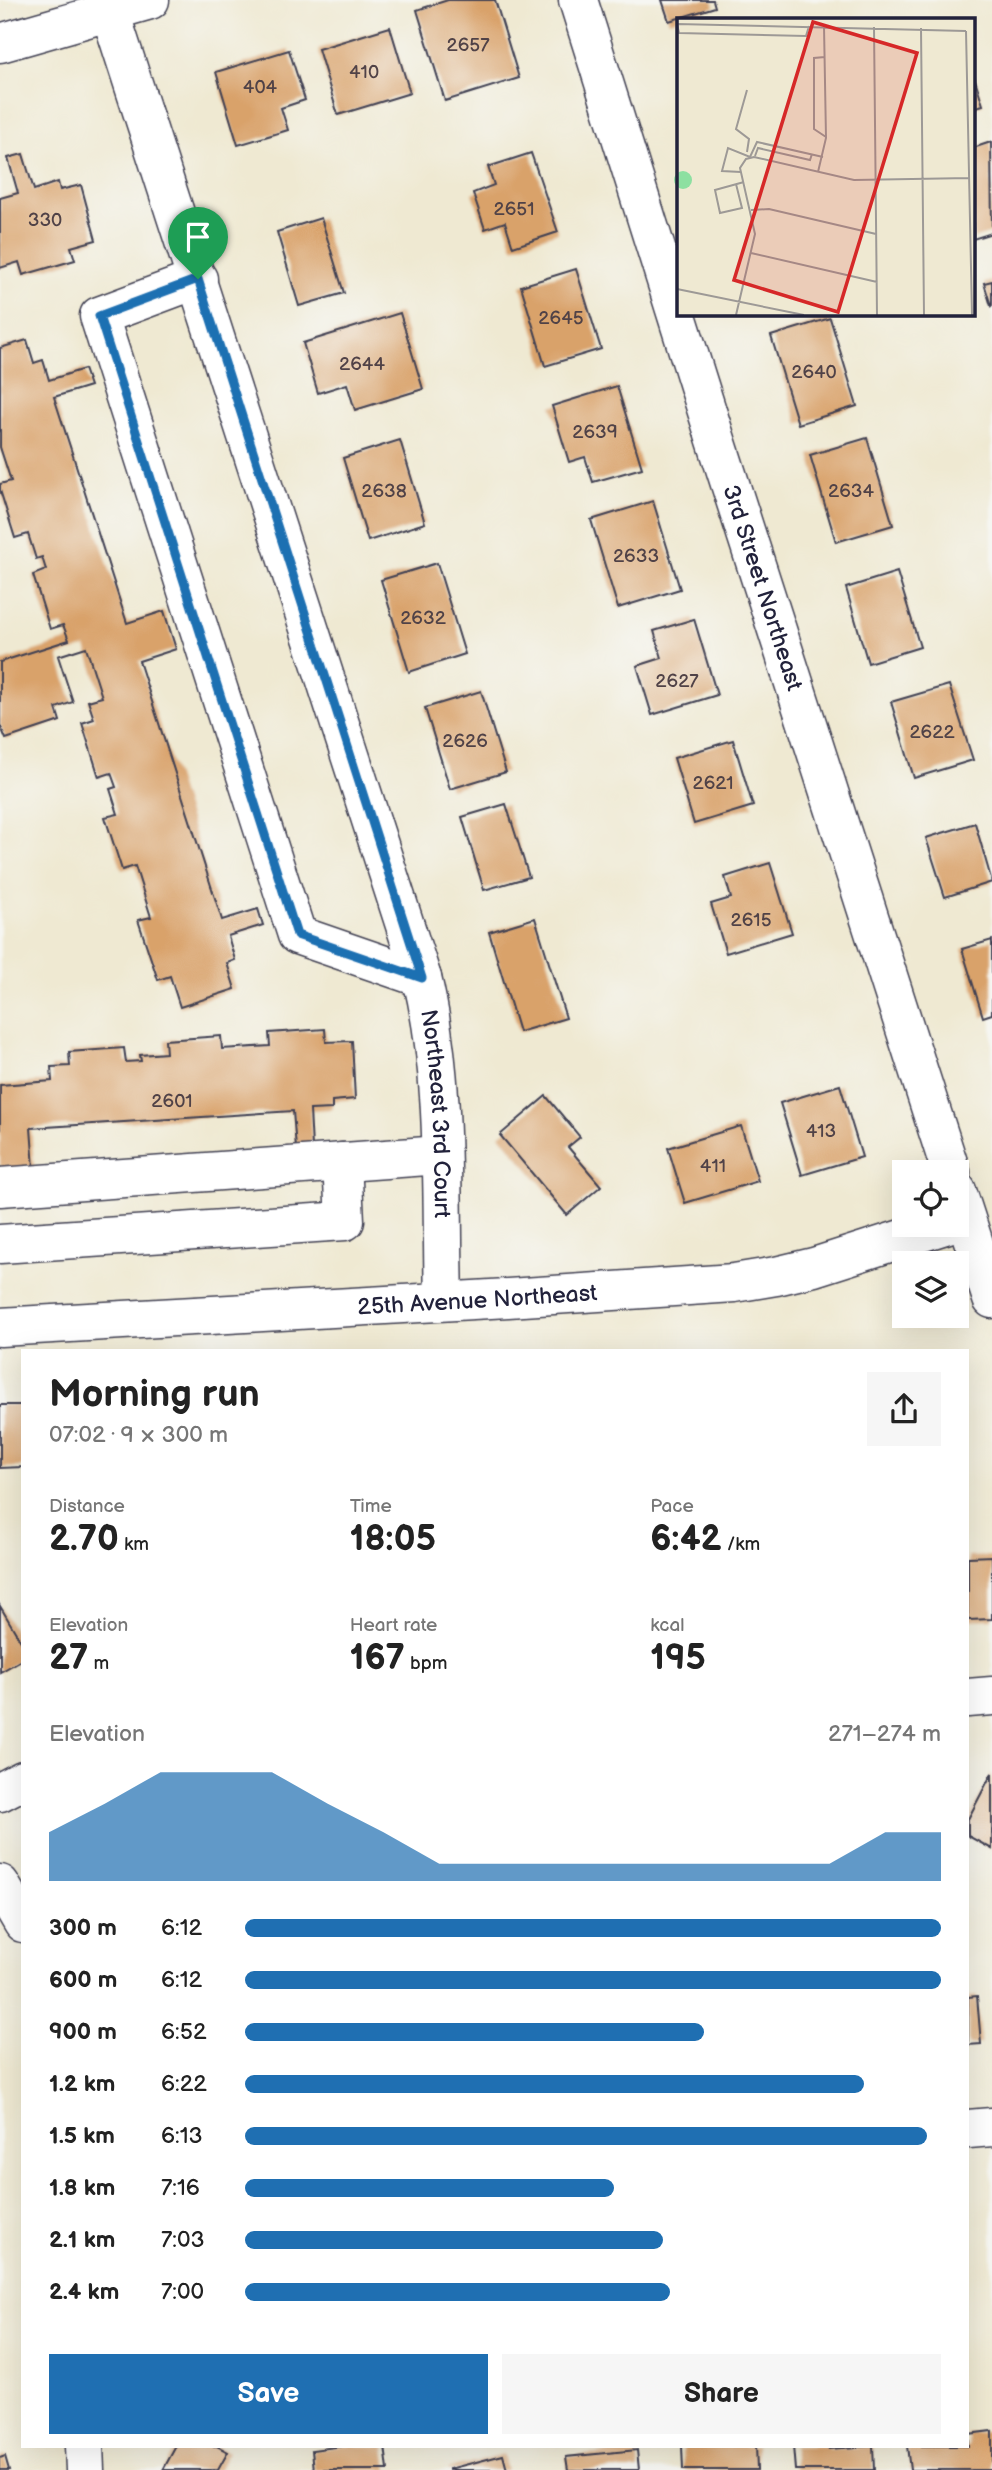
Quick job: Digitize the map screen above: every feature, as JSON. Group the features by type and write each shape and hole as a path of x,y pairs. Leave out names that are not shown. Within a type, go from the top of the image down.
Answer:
{"street":[{"path":"0,43 150,0"},
{"name":"3rd Street Northeast","path":"578,0 947,1160"},
{"name":"Northeast 3rd Court","path":"110,12 422,978 429,1005 441,1155 444,1300"},
{"path":"198,279 99,316 297,935 422,978"},
{"path":"0,1187 441,1155"},
{"path":"0,1244 345,1221 342,1162"},
{"path":"969,1231 992,1299"},
{"name":"25th Avenue Northeast","path":"0,1327 734,1283 814,1267 897,1237"},
{"path":"969,1698 992,1696"},
{"path":"0,1792 21,1781"},
{"path":"0,1884 21,1920"},
{"path":"969,2129 992,2127"},
{"path":"84,2448 85,2470"}],"building":[{"path":"448,0 495,0 519,78 445,101 417,10"},
{"path":"662,0 713,0 715,7 669,21"},
{"path":"390,27 410,93 338,115 318,49"},
{"path":"289,50 305,100 281,108 288,130 238,145 216,72"},
{"path":"974,76 983,105 974,108"},
{"path":"991,142 992,233 974,239 974,148"},
{"path":"531,153 558,232 513,247 505,222 485,229 473,193 494,185 488,167"},
{"path":"23,154 34,190 58,182 60,190 81,185 96,240 71,247 75,260 23,275 19,262 0,268 0,198 18,193 8,158"},
{"path":"321,218 344,293 299,306 277,232"},
{"path":"576,269 601,349 545,366 521,286"},
{"path":"992,281 992,305 991,306 984,283"},
{"path":"400,313 423,389 355,410 347,384 318,393 303,343"},
{"path":"830,318 857,406 798,424 771,336"},
{"path":"27,340 34,363 43,360 49,380 84,369 90,386 54,397 127,623 164,611 176,649 139,661 222,920 258,909 263,925 228,936 235,960 227,963 235,989 180,1007 170,976 158,980 138,920 151,917 135,866 122,870 105,817 118,814 110,789 116,787 111,773 99,777 82,723 94,719 88,701 102,697 86,647 58,656 73,702 56,708 60,721 6,739 0,725 0,662 69,640 63,625 50,629 33,575 46,570 42,557 36,559 28,534 15,538 0,490 0,484 11,481 0,447 0,348"},
{"path":"617,386 642,468 593,482 585,457 569,462 552,406"},
{"path":"867,438 893,525 836,542 810,455"},
{"path":"400,440 425,523 368,541 343,458"},
{"path":"653,501 680,589 618,608 591,520"},
{"path":"437,563 465,654 409,672 381,580"},
{"path":"897,572 920,647 868,663 846,588"},
{"path":"694,619 717,695 652,715 637,666 662,658 654,631"},
{"path":"949,685 973,760 914,778 891,702"},
{"path":"481,691 506,772 450,789 425,708"},
{"path":"733,740 753,806 694,824 674,758"},
{"path":"506,804 529,877 484,890 462,817"},
{"path":"975,823 992,882 945,897 926,838"},
{"path":"770,863 792,933 726,953 711,904 731,898 725,877"},
{"path":"535,918 566,1018 519,1032 489,932"},
{"path":"992,940 992,1014 983,1017 962,949"},
{"path":"325,1029 326,1042 352,1041 355,1099 332,1101 332,1109 310,1110 312,1147 296,1148 293,1111 31,1128 34,1168 0,1170 0,1085 52,1081 51,1067 70,1066 69,1052 124,1048 126,1062 141,1061 140,1055 166,1053 165,1040 221,1036 222,1049 270,1046 269,1033"},
{"path":"840,1085 862,1157 802,1175 780,1103"},
{"path":"546,1096 580,1137 568,1147 601,1186 567,1215 500,1135"},
{"path":"741,1126 758,1181 685,1203 668,1148"},
{"path":"0,1405 21,1405 21,1467 0,1468"},
{"path":"992,1556 992,1619 969,1620 969,1557"},
{"path":"0,1606 21,1642 21,1660 0,1672"},
{"path":"992,1773 992,1849 969,1837 969,1817"},
{"path":"977,1996 981,2044 969,2045 969,1997"},
{"path":"992,2431 992,2470 910,2470 907,2448 969,2448 969,2434"},
{"path":"175,2448 221,2448 228,2452 218,2470 163,2470"},
{"path":"385,2448 388,2470 314,2470 312,2450"},
{"path":"682,2448 756,2448 757,2470 683,2470"},
{"path":"793,2448 873,2448 874,2470 795,2470"},
{"path":"637,2450 639,2470 568,2470 566,2457"},
{"path":"503,2455 507,2470 449,2470 449,2469"},
{"path":"5,2456 9,2470 0,2470 0,2458"}],"route":[{"path":"198,279 390,878 422,978 297,935 99,316 198,279"}]}
